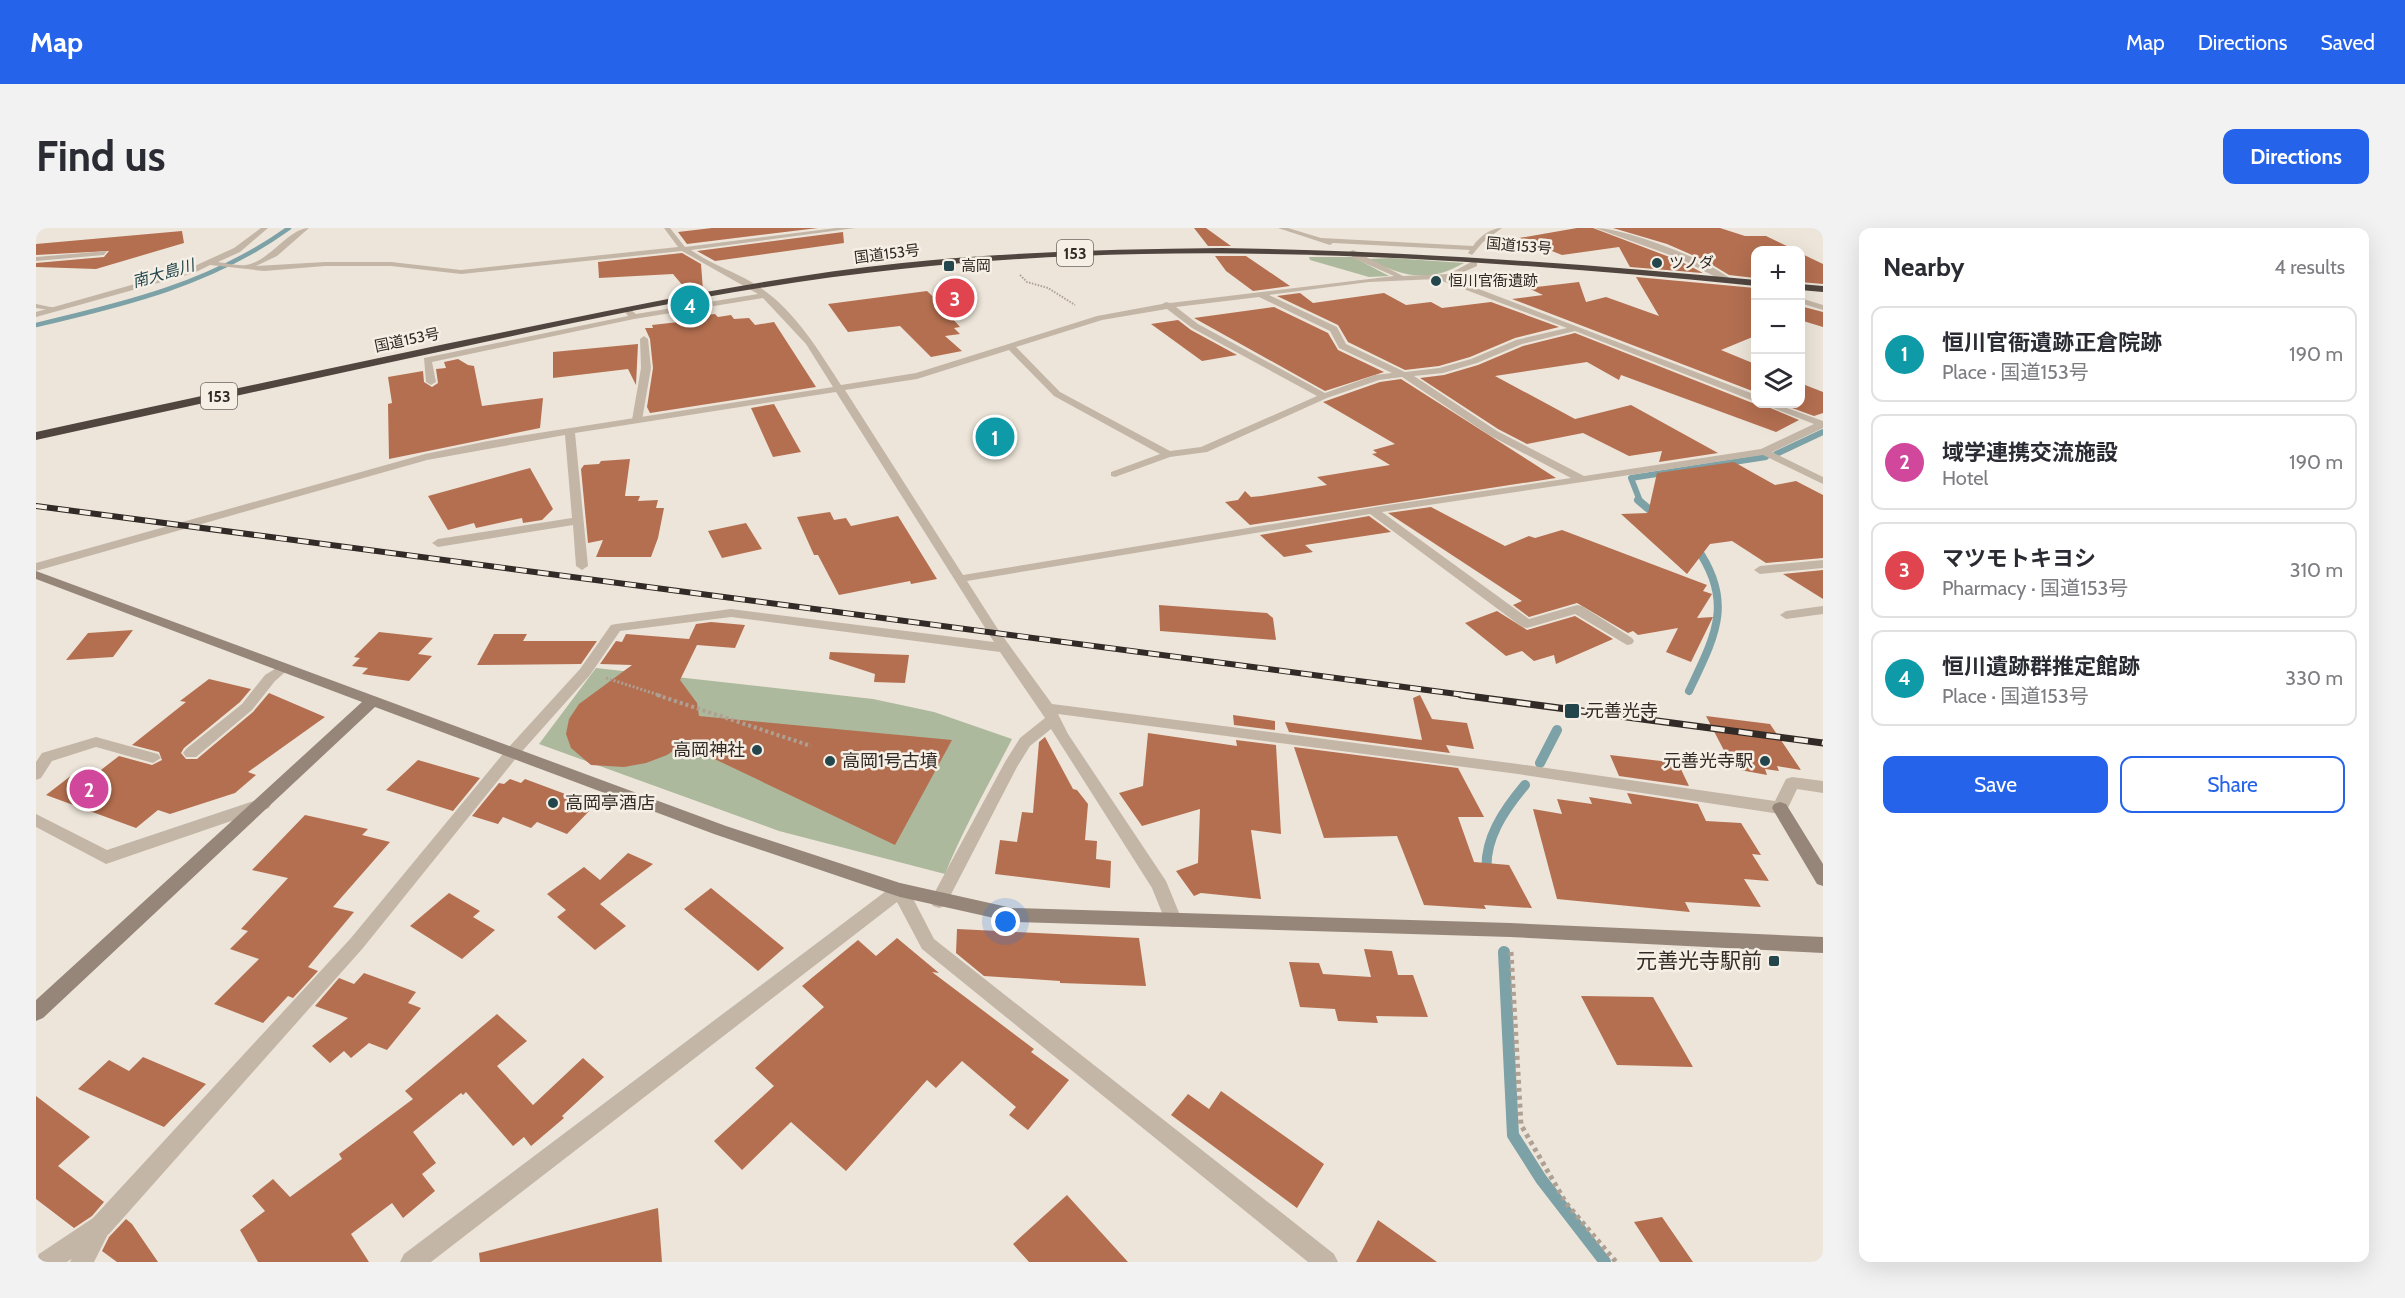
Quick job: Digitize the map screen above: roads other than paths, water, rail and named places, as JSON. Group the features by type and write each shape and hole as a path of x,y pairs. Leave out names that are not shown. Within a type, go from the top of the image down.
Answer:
{"highway":[{"name":"国道153号","path":"36,436 627,309 752,286 902,266 999,258 1137,251 1340,251 1521,261 1751,283"},
{"path":"1805,288 1823,290"}],"street":[{"path":"36,315 167,279 214,263 237,250 265,228"},
{"path":"250,266 274,254 306,228"},
{"path":"668,228 671,237 683,249 752,286 764,295 789,318 810,343 959,579 1050,714 1160,886 1173,920"},
{"path":"214,263 264,269 390,264 461,272 683,249 847,228"},
{"path":"1281,228 1322,240 1473,250 1499,228"},
{"path":"1598,228 1616,232 1728,280"},
{"path":"1322,240 1340,251"},
{"path":"1353,252 1356,256 1402,278"},
{"path":"36,259 104,253"},
{"path":"36,567 415,459 637,420 917,376 1100,318 1166,304 1402,278 1450,276 1474,264"},
{"path":"1439,277 1514,303 1574,329 1751,397"},
{"path":"1260,294 1335,329 1342,346 1403,374 1493,433 1584,480"},
{"path":"431,382 427,360 634,317 764,295"},
{"path":"1805,302 1823,308"},
{"path":"1166,304 1195,326 1324,396"},
{"path":"36,306 56,309"},
{"path":"627,309 634,317"},
{"path":"1115,474 1168,454 1203,450 1324,396 1378,376 1440,371 1474,361 1519,342 1574,329"},
{"path":"637,420 646,368 644,339"},
{"path":"1011,348 1057,394 1168,454"},
{"path":"1779,408 1823,424"},
{"path":"959,579 1373,510 1764,452 1823,424"},
{"path":"570,432 582,566"},
{"path":"1764,452 1823,481"},
{"path":"1373,510 1527,624 1577,609 1626,641"},
{"path":"438,543 577,521"},
{"path":"1760,570 1823,564"},
{"path":"36,575 371,702 720,830 900,890 939,900 1012,915 1510,930 1823,945"},
{"path":"1786,615 1823,610"},
{"path":"47,1262 101,1226 357,943 512,753 585,672 616,628 730,613 1005,648"},
{"path":"191,753 247,707 270,678 283,668"},
{"path":"36,1012 371,702"},
{"path":"1050,714 1518,769 1780,808"},
{"path":"939,900 1010,766 1025,742 1050,714"},
{"path":"36,774 46,757 96,742 153,758"},
{"path":"1780,808 1792,783 1823,787"},
{"path":"36,820 106,857 263,804"},
{"path":"1780,808 1823,879"},
{"path":"412,1262 900,890"},
{"path":"900,890 928,944 1326,1262"},
{"path":"82,1262 101,1226"}],"waterway":[{"name":"南大島川","path":"36,325 103,309 168,289 230,263 289,228"},
{"path":"1776,454 1823,432"},
{"path":"1640,501 1631,478 1766,457"},
{"path":"1638,500 1657,516"},
{"path":"1689,691 1713,636 1718,602 1708,567 1696,547"},
{"path":"1540,763 1557,730"},
{"path":"1487,874 1488,849 1492,837 1503,815 1525,785"},
{"path":"1504,952 1513,1135 1541,1179 1605,1262"}],"railway":[{"path":"36,506 1472,696"},
{"path":"1461,695 1823,743"}],"place":[{"name":"ツノダ","path":"1657,263"},
{"name":"高岡","path":"949,266"},
{"name":"恒川官衙遺跡","path":"1436,281"},
{"name":"マツモトキヨシ","path":"955,298"},
{"name":"恒川遺跡群推定館跡","path":"690,305"},
{"name":"恒川官衙遺跡正倉院跡","path":"995,437"},
{"name":"元善光寺","path":"1572,711"},
{"name":"高岡神社","path":"757,750"},
{"name":"高岡1号古墳","path":"830,761"},
{"name":"元善光寺駅","path":"1765,761"},
{"name":"域学連携交流施設","path":"89,789"},
{"name":"高岡亭酒店","path":"553,803"},
{"name":"元善光寺駅前","path":"1774,961"}]}
